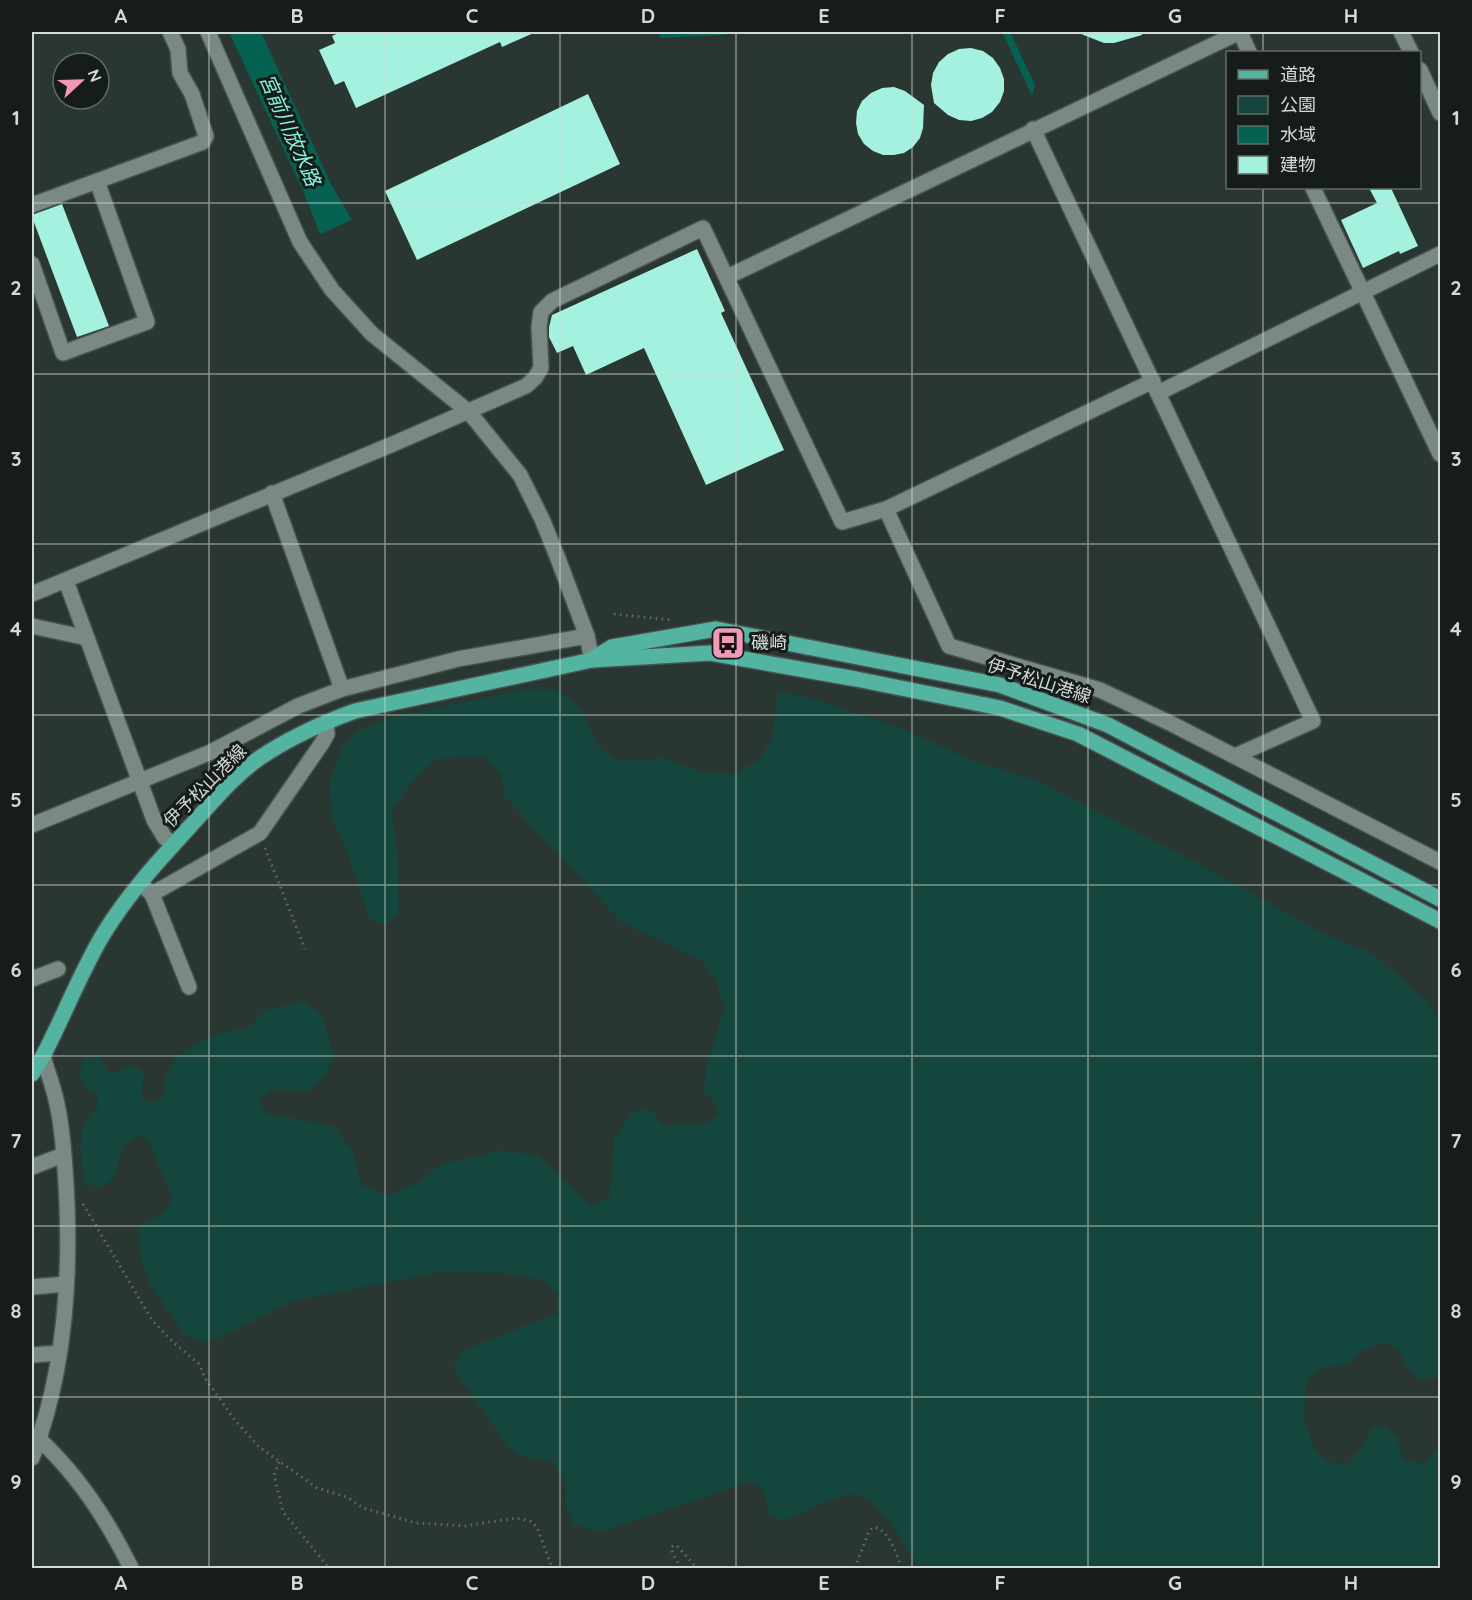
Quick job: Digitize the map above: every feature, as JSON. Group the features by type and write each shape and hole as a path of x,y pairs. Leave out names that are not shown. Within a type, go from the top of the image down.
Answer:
{"main road":[{"name":"伊予松山港線","path":"592,660 612,647 716,629 1000,685 1108,725 1440,899"},
{"name":"伊予松山港線","path":"32,1074 104,933 140,883 235,778 259,759 284,742 355,711 592,660 710,653 1000,708 1078,734 1440,921"}],"street":[{"path":"32,205 203,142 206,136 192,94 180,73 178,49 170,32"},
{"path":"208,32 300,242 332,290 372,334 469,412 520,475 542,519 587,636 592,660"},
{"path":"727,277 1240,32 1249,51"},
{"path":"1401,32 1410,51"},
{"path":"1421,74 1440,113"},
{"path":"1033,129 1313,721 1235,756"},
{"path":"32,264 63,354 147,322 97,181"},
{"path":"1313,189 1440,454"},
{"path":"32,594 469,412 526,386 536,378 541,368 541,312 552,301 703,228 842,522 886,509 1363,293 1440,254"},
{"path":"272,493 342,690"},
{"path":"886,509 949,646 1100,690 1172,724 1440,862"},
{"path":"66,581 159,829 165,838 174,844"},
{"path":"32,626 87,638"},
{"path":"32,825 211,752 298,706 342,690 458,659 587,636"},
{"path":"152,894 260,833 322,743 327,734 326,722"},
{"path":"140,883 152,894 189,987"},
{"path":"32,979 58,969"},
{"path":"32,1458 58,1353 68,1243 66,1185 57,1101 43,1056"},
{"path":"32,1167 63,1155"},
{"path":"32,1287 66,1284"},
{"path":"32,1355 58,1353"},
{"path":"35,1439 56,1454 113,1533 131,1569"}],"path":[{"path":"260,833 305,949"},
{"path":"66,1185 80,1199 152,1320 199,1364 205,1378 234,1419 259,1447 317,1488 347,1497 363,1508 416,1523 465,1527 516,1518 530,1521 537,1527 552,1569"},
{"path":"279,1462 274,1475 283,1512 329,1569"},
{"path":"855,1569 869,1531 873,1527 880,1528 886,1534 902,1569"},
{"path":"681,1569 673,1554 674,1545 697,1569"}],"green space":[{"path":"558,689 583,711 597,745 614,759 640,761 662,758 703,772 732,774 760,760 772,737 778,691 807,697 907,730 966,758 1036,780 1205,867 1320,932 1373,954 1428,1002 1440,1023 1440,1373 1437,1378 1418,1379 1407,1367 1398,1348 1383,1342 1362,1351 1349,1364 1322,1368 1307,1380 1303,1415 1315,1449 1328,1462 1347,1465 1363,1446 1372,1429 1383,1425 1397,1436 1403,1459 1424,1464 1440,1444 1440,1568 919,1568 889,1521 870,1501 859,1496 848,1495 787,1519 778,1519 768,1514 764,1491 750,1482 601,1532 574,1525 565,1503 566,1485 553,1462 519,1456 508,1447 453,1368 460,1352 557,1313 557,1294 543,1280 502,1273 440,1272 293,1301 219,1338 202,1342 184,1334 150,1283 141,1259 138,1228 164,1212 173,1198 148,1140 138,1136 123,1146 116,1175 103,1187 84,1184 81,1153 82,1132 90,1115 98,1108 98,1095 87,1088 81,1080 82,1063 85,1057 101,1058 111,1075 134,1065 144,1072 141,1097 152,1104 163,1097 165,1079 173,1060 194,1044 223,1032 247,1029 264,1011 303,1001 322,1014 334,1056 326,1076 313,1088 305,1092 273,1089 259,1099 265,1113 333,1126 354,1153 362,1185 388,1195 417,1183 442,1164 503,1150 538,1156 592,1206 610,1196 614,1139 632,1111 652,1110 663,1125 706,1123 717,1114 716,1104 704,1092 706,1067 724,1009 716,979 701,961 621,922 504,796 501,774 484,756 435,759 412,782 391,812 398,853 399,912 386,925 370,920 350,860 331,814 330,780 341,749 358,731 392,717 523,690"}],"water":[{"name":"宮前川放水路","path":"229,32 261,32 330,182 352,220 320,234 304,193"},
{"path":"658,32 736,32 723,35 661,38"},
{"path":"1002,32 1010,32 1035,85 1032,96"}],"building":[{"path":"341,32 536,32 502,47 500,42 356,108 344,81 335,85 319,50 335,43 332,36"},
{"path":"1076,32 1142,32 1142,35 1114,43 1104,43"},
{"path":"971,48 983,51 993,58 1004,79 1004,91 1000,102 992,112 971,121 959,120 948,115 934,103 931,85 933,73 939,62 948,54 959,49"},
{"path":"894,87 905,91 924,105 923,128 920,138 913,147 904,153 883,155 864,144 858,134 857,111 862,101 871,93 882,88"},
{"path":"588,94 620,164 417,260 385,191"},
{"path":"1370,189 1391,189 1418,246 1400,254 1399,251 1363,268 1341,220 1377,203"},
{"path":"62,204 109,326 77,337 32,217 32,215"},
{"path":"697,249 725,311 721,313 784,450 706,485 644,348 586,375 573,346 557,353 549,337 552,315"}],"place":[{"name":"磯崎","path":"728,643"}]}
